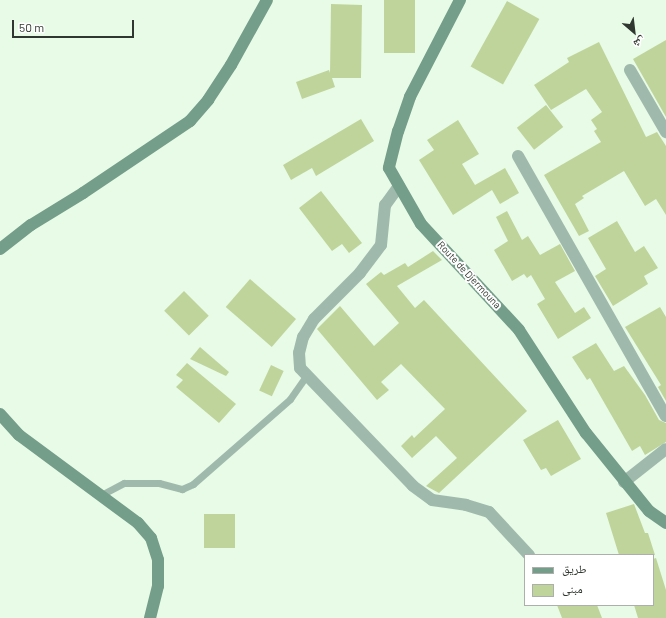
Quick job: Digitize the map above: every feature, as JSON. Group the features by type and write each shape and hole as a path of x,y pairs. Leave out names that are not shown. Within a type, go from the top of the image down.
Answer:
{"main road":[{"path":"0,248 31,224 89,189 190,121 208,100 231,65 267,0"},
{"name":"Route de Djermouna","path":"460,0 423,68 398,131 389,168 421,224 519,330 586,433 624,482 649,511 666,523"},
{"path":"0,414 19,435 138,523 151,538 158,560 158,586 150,618"}],"street":[{"path":"630,70 666,132"},
{"path":"518,156 666,416"},
{"path":"399,186 386,205 381,245 360,273 314,319 303,337 299,353 300,368 413,486 432,500 466,505 489,512 528,554"},
{"path":"624,482 666,449"}],"lane":[{"path":"101,496 124,483 159,483 182,488 193,484 290,399 307,375"}],"building":[{"path":"384,0 415,0 415,53 384,53"},
{"path":"507,1 539,19 503,85 471,67"},
{"path":"331,4 362,5 361,78 332,78 335,87 302,99 296,82 329,70 330,73"},
{"path":"666,40 666,117 633,59"},
{"path":"599,42 646,137 657,132 666,146 666,215 656,199 645,206 624,171 582,196 584,198 575,204 589,231 579,236 544,175 601,142 594,131 597,129 591,120 602,112 586,89 551,110 534,85 569,62 567,58"},
{"path":"546,105 563,127 534,150 517,128"},
{"path":"361,119 374,141 316,176 312,168 291,180 283,165"},
{"path":"458,120 479,154 462,164 475,185 505,168 519,193 500,204 492,190 453,215 419,160 434,150 427,140"},
{"path":"321,191 362,243 349,253 342,244 332,251 299,208"},
{"path":"507,211 522,240 528,236 540,255 560,244 575,271 555,282 575,313 584,307 591,318 558,339 537,304 545,299 531,275 527,278 524,274 512,281 494,250 508,241 496,217"},
{"path":"617,221 635,252 644,246 658,268 644,276 648,284 613,306 595,276 606,269 588,238"},
{"path":"433,251 442,260 397,286 415,308 424,300 527,411 439,493 426,486 457,458 436,436 412,458 401,446 412,435 414,438 445,409 401,364 381,382 389,390 377,400 317,329 340,306 374,346 399,323 366,284 381,272 384,275 405,263 408,267"},
{"path":"250,279 296,319 272,347 226,307"},
{"path":"184,291 209,316 189,336 164,311"},
{"path":"660,307 666,317 666,401 658,387 661,385 625,327"},
{"path":"596,343 614,371 624,366 645,395 659,420 666,423 666,442 645,455 640,446 632,451 590,378 587,380 572,357"},
{"path":"200,347 229,372 226,376 190,359"},
{"path":"187,363 236,404 219,423 176,387 183,380 176,375"},
{"path":"271,365 284,371 272,396 259,390"},
{"path":"558,420 581,459 551,476 546,468 541,470 523,440"},
{"path":"634,504 645,533 648,533 655,555 619,554 606,513"},
{"path":"204,514 235,514 235,548 204,548"},
{"path":"656,558 666,590 666,618 638,618 634,606 654,606 654,559"},
{"path":"557,606 597,606 602,618 562,618"}]}
